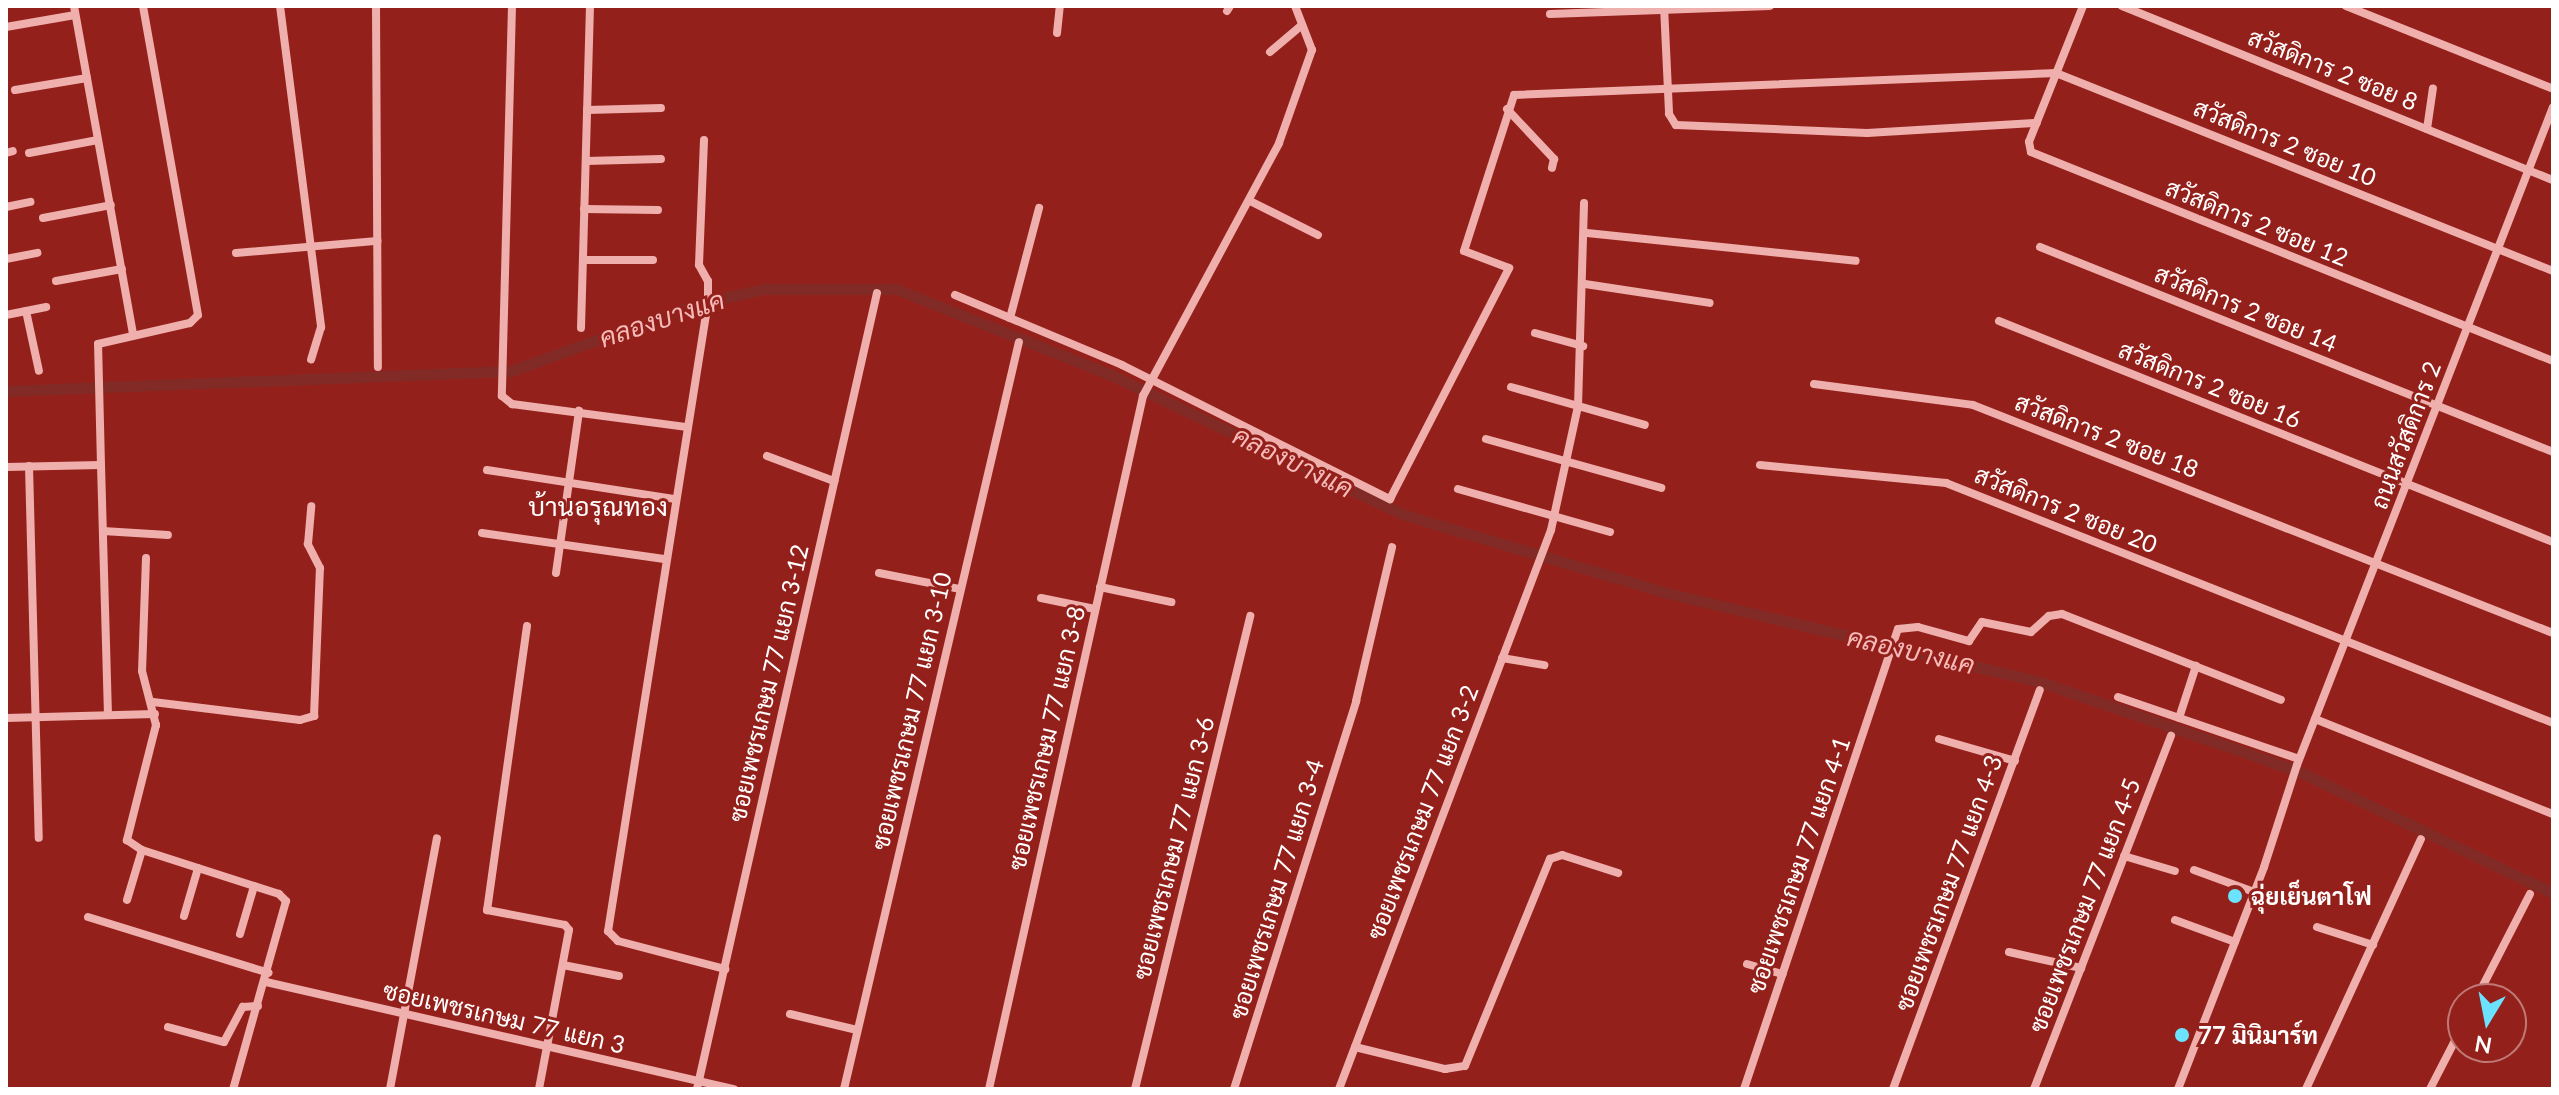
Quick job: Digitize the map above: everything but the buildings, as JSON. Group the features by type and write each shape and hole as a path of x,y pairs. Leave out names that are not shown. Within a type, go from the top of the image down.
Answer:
{"street":[{"path":"108,714 102,398 98,344 190,323 198,315 143,6"},
{"path":"280,6 321,327 311,359"},
{"path":"376,6 378,367"},
{"path":"512,6 502,396 512,404 687,427"},
{"path":"581,328 590,6"},
{"path":"1057,33 1060,6"},
{"name":"ซอยเพชรเกษม 77 แยก 3-8","path":"989,1089 1143,396 1279,143 1312,50 1295,6"},
{"path":"1550,14 1770,6"},
{"path":"1664,8 1667,89 1672,121 1683,127 1867,133 2037,123 2083,6"},
{"name":"สวัสดิการ 2 ซอย 8","path":"2122,6 2553,180"},
{"path":"2346,6 2553,89"},
{"path":"6,27 75,10 133,334"},
{"path":"1270,52 1302,25"},
{"path":"955,295 1152,380 1219,418 1390,499 1509,268 1464,251 1509,99 1520,94 2056,73"},
{"name":"สวัสดิการ 2 ซอย 10","path":"2056,73 2553,271"},
{"path":"15,90 87,78"},
{"path":"2427,129 2433,88"},
{"name":"ถนนสวัสดิการ 2","path":"2178,1089 2254,892 2292,777 2553,107"},
{"path":"587,110 661,108"},
{"path":"1507,109 1554,159 1552,168"},
{"name":"สวัสดิการ 2 ซอย 12","path":"2037,123 2031,152 2553,361"},
{"path":"29,153 98,140"},
{"path":"704,140 699,265 709,282 708,294 608,931 618,941 725,969"},
{"path":"586,161 661,159"},
{"path":"1250,201 1318,235"},
{"path":"6,207 30,202"},
{"name":"ซอยเพชรเกษม 77 แยก 3-2","path":"1339,1089 1544,549 1554,515 1578,406 1587,233 1584,203"},
{"path":"43,218 111,205"},
{"path":"1010,318 1039,208"},
{"path":"584,209 658,210"},
{"path":"1587,233 1856,261"},
{"path":"236,253 377,241"},
{"name":"สวัสดิการ 2 ซอย 14","path":"2040,247 2553,452"},
{"path":"6,259 37,253"},
{"path":"583,260 653,260"},
{"path":"56,281 122,269"},
{"path":"1585,284 1710,303"},
{"name":"ซอยเพชรเกษม 77 แยก 3-12","path":"698,1085 877,293"},
{"path":"6,315 46,307"},
{"path":"26,311 39,371"},
{"name":"สวัสดิการ 2 ซอย 16","path":"1999,321 2553,542"},
{"path":"1535,333 1583,346"},
{"name":"ซอยเพชรเกษม 77 แยก 3-10","path":"844,1089 1019,342"},
{"name":"สวัสดิการ 2 ซอย 18","path":"1814,384 1973,405 2553,633"},
{"path":"1511,387 1645,425"},
{"path":"556,573 579,411"},
{"path":"1486,439 1661,488"},
{"path":"767,456 834,481"},
{"path":"6,467 101,465"},
{"name":"สวัสดิการ 2 ซอย 20","path":"1760,465 1946,483 2553,723"},
{"path":"29,466 39,838"},
{"path":"487,470 674,499"},
{"path":"1458,489 1610,532"},
{"path":"153,702 300,720 314,716 320,568 308,544 311,506"},
{"path":"103,531 168,535"},
{"path":"482,533 664,559"},
{"name":"ซอยเพชรเกษม 77 แยก 3-4","path":"1234,1089 1356,701 1392,547"},
{"path":"146,558 142,671 155,714 154,744 127,840 142,850 254,886 286,901 268,977 233,1089"},
{"path":"879,573 960,589"},
{"path":"1100,587 1171,602"},
{"path":"1041,598 1095,609"},
{"name":"ซอยเพชรเกษม 77 แยก 4-1","path":"1744,1089 1895,635 1910,626 1969,641 1982,622 2031,632 2049,616 2062,614 2196,666"},
{"name":"ซอยเพชรเกษม 77 แยก 3-6","path":"1135,1089 1250,616"},
{"path":"527,626 487,910 565,925 567,943 539,1089"},
{"path":"1502,658 1544,665"},
{"path":"2179,718 2196,666 2281,700"},
{"name":"ซอยเพชรเกษม 77 แยก 4-3","path":"1893,1089 2040,690"},
{"path":"2118,697 2299,759"},
{"path":"6,718 155,714"},
{"path":"2315,719 2553,814"},
{"name":"ซอยเพชรเกษม 77 แยก 4-5","path":"2034,1089 2171,736"},
{"path":"1939,739 2015,761"},
{"path":"390,1089 437,838"},
{"path":"2306,1089 2421,839"},
{"path":"127,900 142,850"},
{"path":"1355,1047 1445,1069 1465,1066 1550,859 1562,855 1618,873"},
{"path":"2124,856 2175,871"},
{"path":"184,916 198,868"},
{"path":"2194,870 2254,892"},
{"path":"240,934 254,886"},
{"path":"2484,983 2530,894"},
{"name":"ซอยเพชรเกษม 77 แยก 3","path":"88,917 268,977 405,1015 698,1085 734,1089"},
{"path":"2175,920 2235,942"},
{"path":"2317,927 2373,945"},
{"path":"2009,952 2081,968"},
{"path":"1747,964 1783,974"},
{"path":"563,965 619,976"},
{"path":"168,1027 224,1042 243,1007 258,1006"},
{"path":"790,1014 857,1030"},
{"path":"2430,1089 2447,1056"}],"waterway":[{"name":"คลองบางแค","path":"6,391 511,371 699,303 765,289 896,289 1111,375 1405,515 1663,592 2041,682 2298,771 2553,893"}],"place":[{"name":"ฉุ่ยเย็นตาโฟ","path":"2235,896"},
{"name":"77 มินิมาร์ท","path":"2182,1035"}],"district":[{"name":"บ้านอรุณทอง","path":"598,507"}]}
